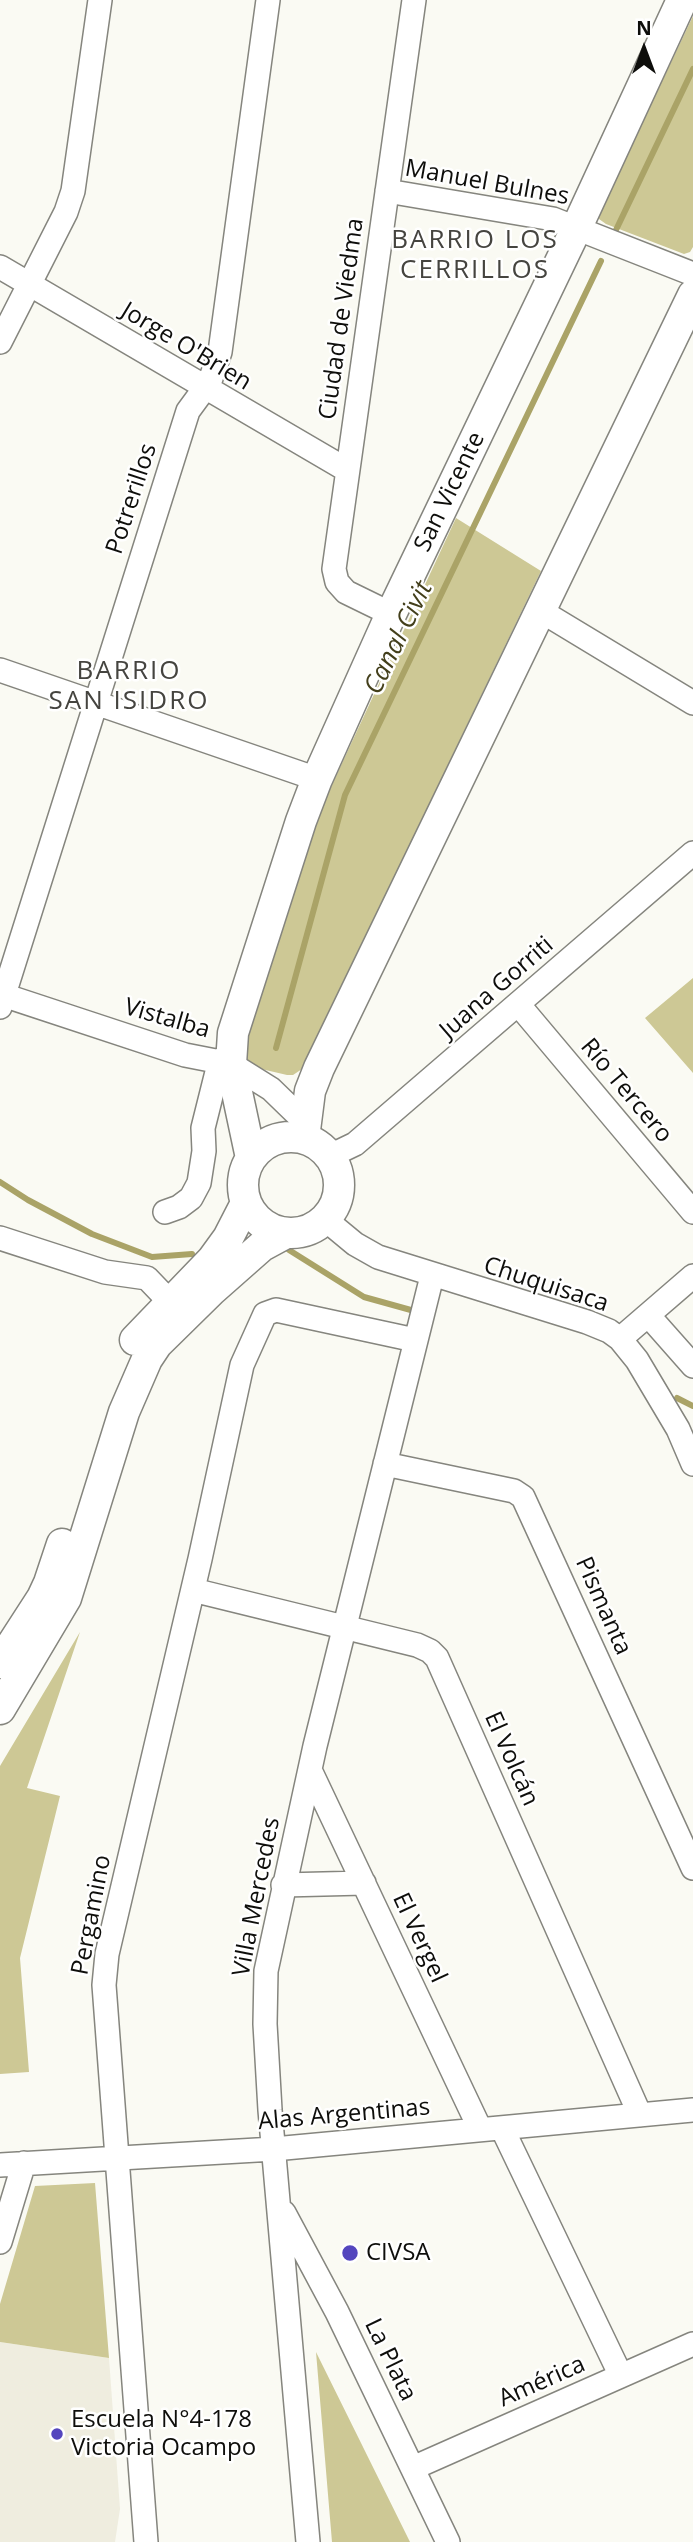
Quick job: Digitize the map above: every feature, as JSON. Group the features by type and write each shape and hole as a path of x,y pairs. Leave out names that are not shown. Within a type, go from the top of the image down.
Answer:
{"main road":[{"name":"San Vicente","path":"251,1158 226,1062 301,821 391,614 577,227 682,0"},
{"path":"304,1130 310,1091 319,1068 693,295"},
{"path":"304,1130 330,1156 338,1170 340,1186 337,1202 326,1220 302,1233 273,1230 262,1223 246,1203 243,1180 251,1158 258,1150 275,1140 304,1130"},
{"path":"0,1663 49,1583 92,1446 122,1362 138,1336 220,1249 246,1203"},
{"path":"0,1709 66,1598 124,1412 147,1359 157,1344 211,1291 262,1246 286,1233"}],"street":[{"path":"0,342 66,212 73,191 100,0"},
{"name":"Potrerillos","path":"1,999 188,411 214,372 220,352 268,0"},
{"name":"Ciudad de Viedma","path":"391,614 346,592 337,582 334,569 414,0"},
{"name":"Manuel Bulnes","path":"387,191 553,219 693,274"},
{"name":"Jorge O'Brien","path":"0,267 347,470"},
{"path":"541,611 693,703"},
{"path":"0,670 317,779"},
{"name":"Juana Gorriti","path":"330,1156 355,1144 693,853"},
{"name":"Vistalba","path":"1,999 185,1055 226,1062 271,1089 304,1130"},
{"name":"Río Tercero","path":"518,1004 693,1212"},
{"name":"San Vicente","path":"165,1212 179,1207 191,1198 199,1183 204,1151 203,1128 226,1062"},
{"name":"Chuquisaca","path":"326,1220 355,1244 378,1257 432,1276 587,1322 620,1339 685,1431 693,1464"},
{"path":"0,1238 105,1272 147,1278 170,1302"},
{"name":"Villa Mercedes","path":"309,2542 274,2149 266,1971 344,1627 432,1276"},
{"path":"620,1339 693,1276"},
{"name":"Pergamino","path":"146,2542 104,1985 107,1954 193,1590 242,1365 265,1314 276,1310 420,1320"},
{"path":"648,1315 693,1366"},
{"name":"Pismanta","path":"385,1464 514,1492 523,1497 693,1868"},
{"name":"El Volcán","path":"193,1590 417,1645 437,1658 640,2115"},
{"name":"El Vergel","path":"310,1770 364,1883 621,2376"},
{"path":"284,1885 364,1883"},
{"name":"Alas Argentinas","path":"0,2165 274,2149 693,2110"},
{"path":"0,2242 24,2163"},
{"name":"La Plata","path":"279,2204 322,2281 448,2542"},
{"name":"América","path":"413,2468 693,2344"}],"shaded area":[{"path":"693,16 693,247 690,252 684,254 606,224 599,219 599,214"},
{"path":"456,518 541,571 302,1069 293,1075 287,1075 257,1068 247,1061 244,1054 245,1043 323,804"},
{"path":"693,978 693,1073 645,1018"},
{"path":"80,1632 27,1788 60,1796 20,1958 29,2072 0,2074 0,1766"},
{"path":"95,2183 109,2358 0,2342 0,2304 35,2186"},
{"name":"Escuela N°4-178 Victoria Ocampo","path":"0,2342 109,2358 120,2509 115,2542 0,2542"},
{"path":"316,2352 410,2542 332,2542"}],"waterway":[{"name":"Canal Civit","path":"615,232 693,69"},
{"name":"Canal Civit","path":"276,1048 345,795 601,261"},
{"path":"0,1182 92,1234 152,1257 192,1254"},
{"name":"Canal Civit","path":"289,1250 364,1297 418,1312"},
{"name":"Canal Civit","path":"677,1398 693,1406"}],"place":[{"name":"CIVSA","path":"350,2253"},
{"name":"Escuela N°4-178 Victoria Ocampo","path":"57,2434"}],"district":[{"name":"BARRIO LOS CERRILLOS","path":"475,256"},
{"name":"BARRIO SAN ISIDRO","path":"129,687"}]}
